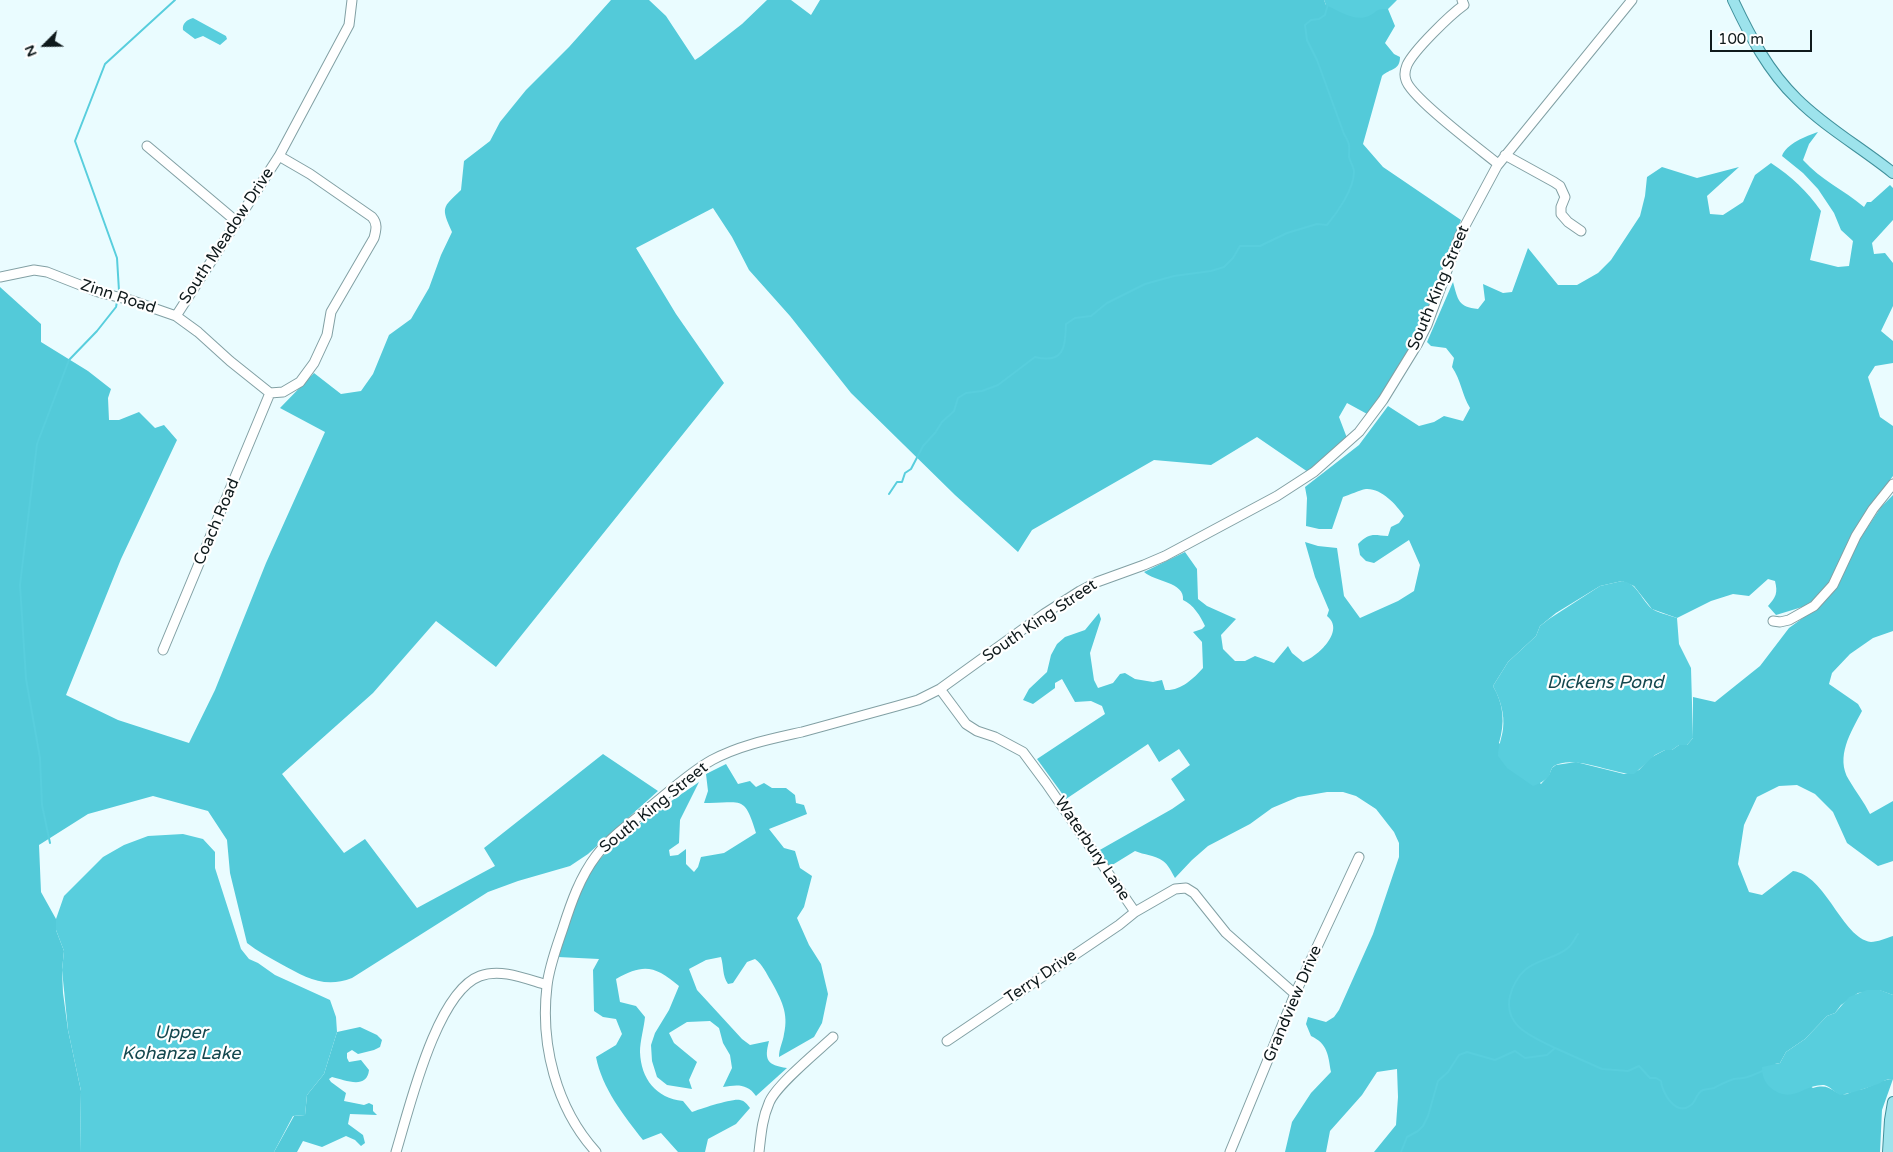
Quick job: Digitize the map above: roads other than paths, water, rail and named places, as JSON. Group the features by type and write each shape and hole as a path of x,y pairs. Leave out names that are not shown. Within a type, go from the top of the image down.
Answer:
{"main road":[{"path":"1733,0 1760,53 1779,80 1795,98 1893,173"},
{"path":"1888,1152 1893,1102"}],"street":[{"path":"279,156 349,24 352,0"},
{"path":"1462,0 1464,5 1452,13 1410,59 1405,70 1406,81 1413,93 1498,164"},
{"name":"South King Street","path":"596,1152 572,1117 559,1090 552,1069 546,1022 547,985 568,911 586,870 596,855 611,840 686,778 713,760 736,749 918,700 940,689 1044,614 1080,591 1097,582 1165,556 1277,496 1314,472 1352,439 1372,416 1418,343 1427,325 1445,270 1460,235 1498,164 1632,0"},
{"path":"147,146 237,222"},
{"path":"1505,155 1560,186 1565,197 1561,214 1580,231"},
{"name":"South Meadow Drive","path":"176,316 279,156 310,174 372,217 376,222 374,238 330,312 327,335 314,363 300,382 283,392 270,393"},
{"name":"Zinn Road","path":"0,277 34,270 47,272 98,292 130,300 176,316 198,332 270,393"},
{"name":"Coach Road","path":"163,650 270,393"},
{"path":"1773,621 1789,620 1814,606 1833,585 1856,536 1873,509 1893,484"},
{"name":"Waterbury Lane","path":"940,689 966,724 1023,752 1135,912 1175,889 1186,888 1194,893 1226,933 1295,994"},
{"name":"Grandview Drive","path":"1230,1152 1295,994 1359,857"},
{"name":"Terry Drive","path":"947,1041 1135,912"},
{"path":"396,1152 428,1048 447,1009 459,992 479,976 490,974 506,974 547,985"},
{"path":"759,1152 762,1124 769,1101 833,1037"}],"water":[{"path":"1324,0 1397,0 1388,9 1378,10 1369,16 1358,18 1326,5"},
{"path":"193,18 226,36 227,39 220,45 203,36 195,39 183,30 185,22"},
{"name":"Dickens Pond","path":"1622,581 1635,588 1651,608 1677,618 1679,644 1691,668 1693,738 1687,745 1679,745 1672,750 1665,750 1655,755 1634,774 1582,763 1562,763 1554,766 1549,776 1533,786 1507,768 1498,756 1503,729 1503,712 1493,686 1508,662 1536,636 1540,626 1600,586"},
{"name":"Upper Kohanza Lake","path":"183,834 203,839 215,852 215,868 241,949 249,959 275,975 330,1000 336,1017 337,1032 324,1074 307,1095 305,1115 293,1116 274,1152 80,1152 81,1091 68,1030 62,970 64,951 56,930 56,919 64,896 103,857 124,845 148,836"},
{"path":"1867,990 1880,990 1893,995 1893,1079 1840,1095 1824,1085 1785,1095 1778,1093 1769,1086 1762,1073 1762,1067 1780,1063 1786,1052 1805,1039 1827,1016 1835,1013 1849,997"}],"waterway":[{"path":"119,291 117,258 75,141 105,64 175,0"},
{"path":"889,494 897,482 902,482 905,473 911,469 923,446 942,422 954,411 958,398 966,393 982,391 998,385 1035,357 1045,359 1057,356 1061,352 1065,340 1066,324 1075,318 1091,316 1107,303 1145,284 1174,276 1211,271 1224,267 1233,258 1240,246 1260,246 1287,233 1317,224 1327,225 1348,193 1354,172 1349,157 1349,143 1317,60 1307,40 1305,25 1311,20 1319,19 1325,15 1328,4"},
{"path":"50,843 42,805 40,758 26,679 20,585 37,444 69,360 97,331 116,307 117,302"},
{"path":"1555,1048 1529,1035 1515,1023 1509,1007 1510,996 1520,975 1525,970 1535,963 1564,951 1578,934"},
{"path":"1401,1152 1407,1137 1423,1126 1428,1116 1438,1081 1448,1072 1459,1055 1467,1052 1495,1060 1515,1051 1525,1058 1547,1055 1555,1048 1602,1069 1628,1071 1639,1066 1650,1078 1656,1078 1661,1081 1667,1097 1675,1106 1680,1108 1691,1105 1703,1090 1714,1088 1732,1079 1748,1077 1765,1070"}]}
